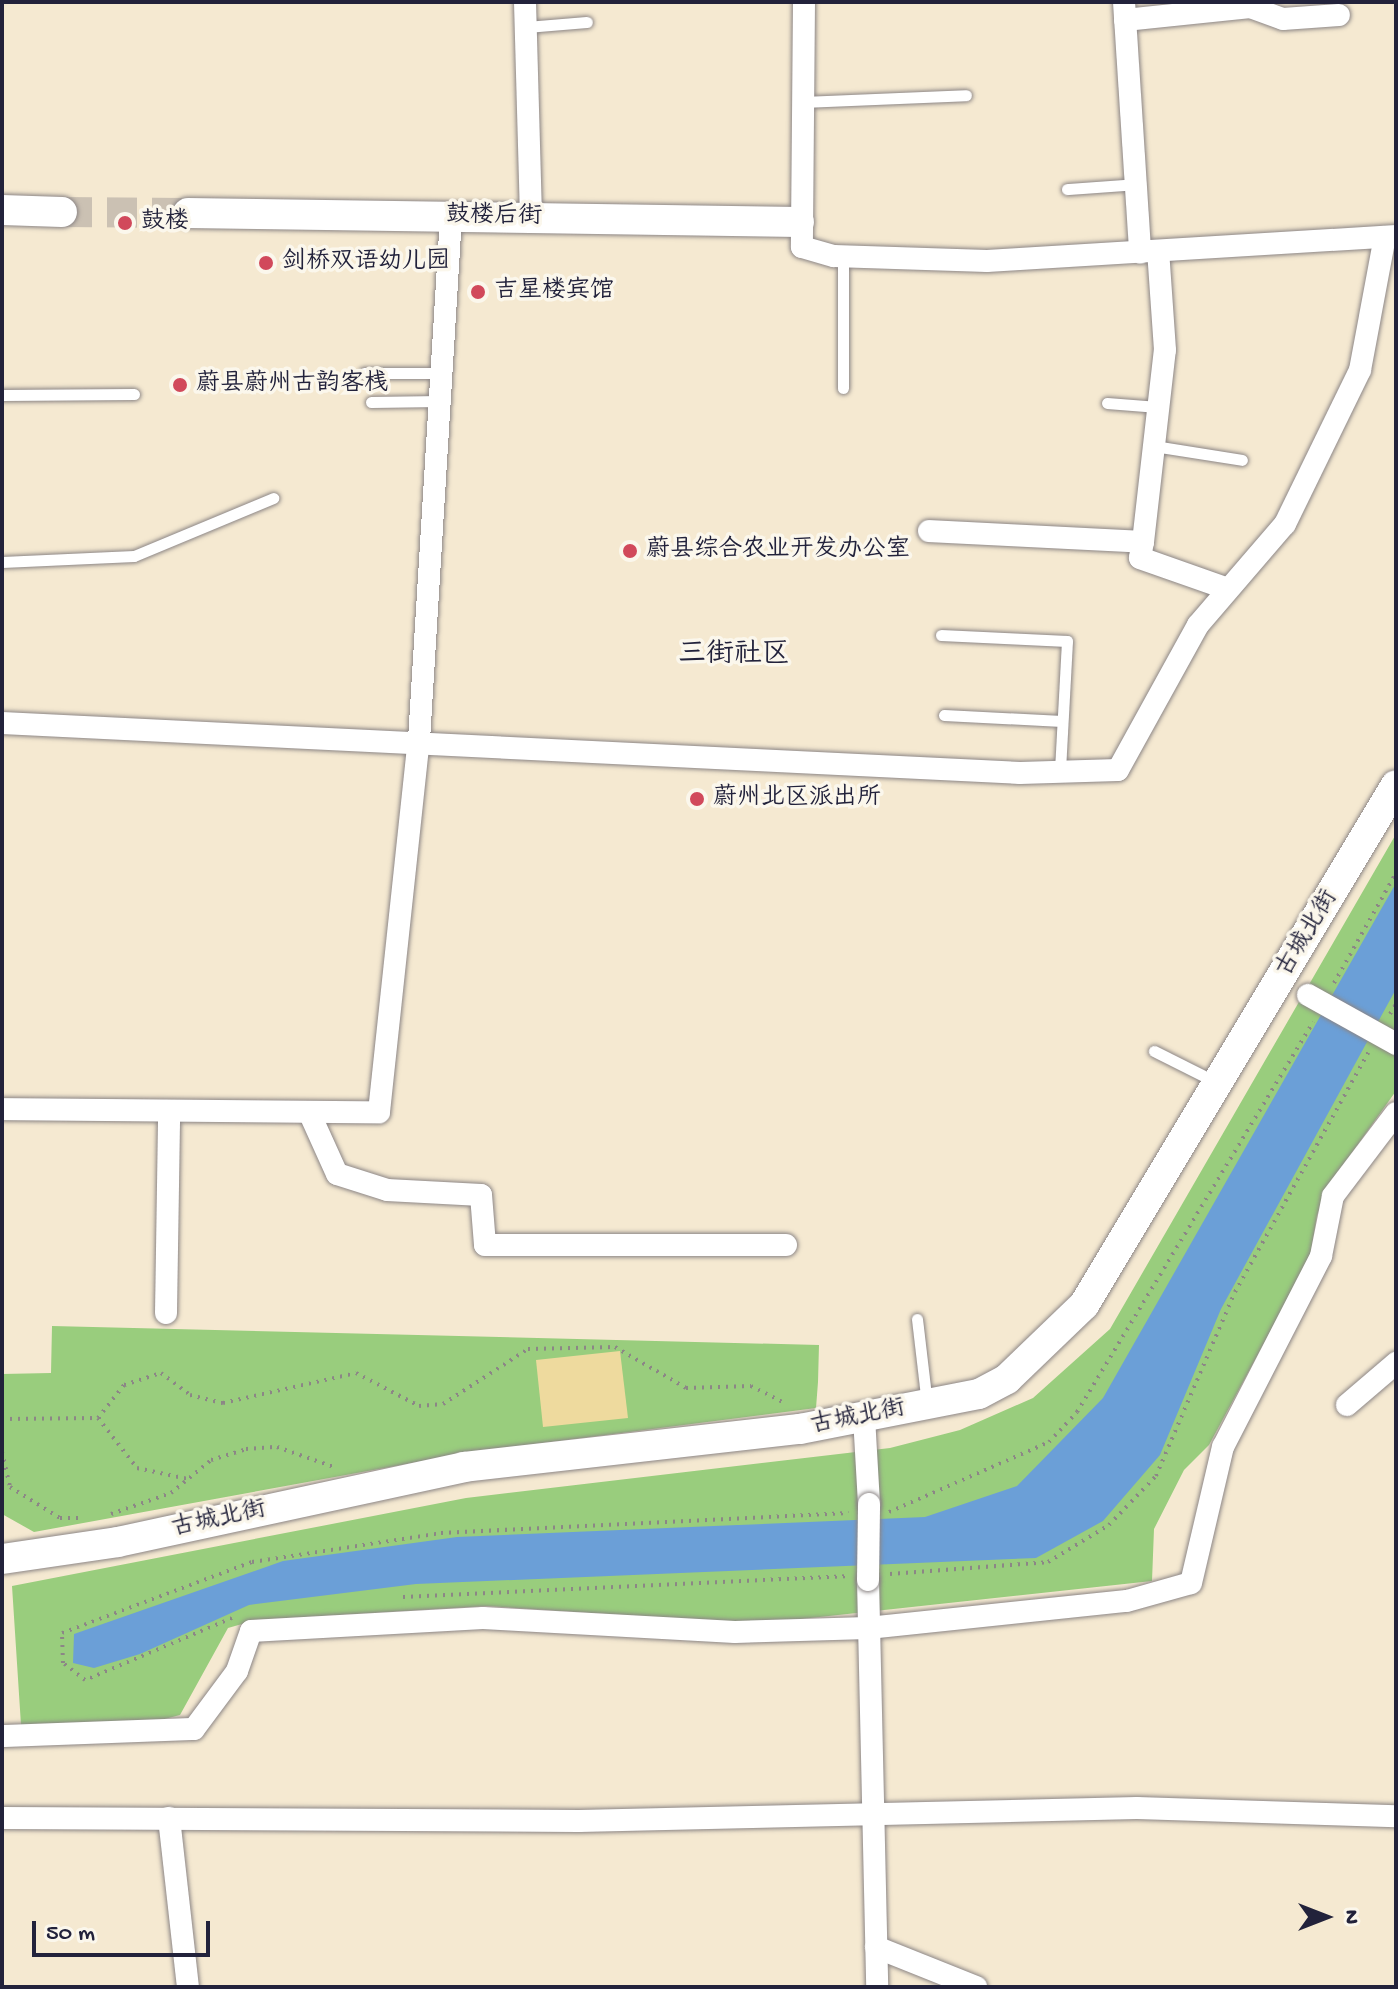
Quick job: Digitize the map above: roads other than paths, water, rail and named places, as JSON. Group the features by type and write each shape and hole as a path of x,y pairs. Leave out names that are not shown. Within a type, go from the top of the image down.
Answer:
{"main road":[{"path":"2,210 62,212"},
{"name":"鼓楼后街","path":"188,213 799,222"},
{"name":"古城北街","path":"2,1559 118,1542 464,1467 800,1429 927,1404 1007,1379 1059,1335 1219,1083 1396,785"}],"street":[{"path":"525,2 531,218"},
{"path":"2,723 1060,772 1118,770 1225,588 1285,524 1360,370 1390,237 987,261 843,256 802,247 799,222 804,2"},
{"path":"1225,588 1140,558 1165,350 1136,184 1125,11 1250,7 1283,19 1339,15"},
{"path":"2,1109 379,1112 419,740 451,217"},
{"path":"929,531 1143,542"},
{"path":"1281,981 1384,1039"},
{"path":"166,1313 169,1111"},
{"path":"309,1112 337,1174 387,1190 481,1195 485,1245 786,1245"},
{"path":"2,1736 194,1729 237,1671 251,1631 483,1618 735,1632 1127,1601 1191,1583 1223,1447 1321,1256 1333,1196 1396,1113"},
{"path":"1347,1405 1396,1363"},
{"path":"864,1417 870,1451 868,1620 877,1814 877,1987"},
{"path":"2,1818 877,1814 1137,1808 1396,1816"},
{"path":"169,1818 188,1987"},
{"path":"876,1947 976,1987"}],"lane":[{"path":"526,27 587,22"},
{"path":"802,102 966,95"},
{"path":"1067,189 1136,184"},
{"path":"843,256 843,388"},
{"path":"364,373 441,373"},
{"path":"2,395 134,394"},
{"path":"371,402 440,401"},
{"path":"1107,403 1158,407"},
{"path":"1154,446 1242,460"},
{"path":"2,562 134,556 273,498"},
{"path":"941,635 1067,641 1060,772"},
{"path":"944,715 1062,721"},
{"path":"1154,1051 1219,1083"},
{"path":"917,1319 927,1404"}],"water":[{"path":"1396,883 1396,989 1221,1309 1160,1455 1103,1521 1036,1558 416,1584 249,1605 140,1654 94,1668 73,1663 74,1634 283,1561 457,1537 925,1517 1017,1486 1103,1398"}],"tunnel":[{"path":"62,212 188,213"}],"place":[{"name":"鼓楼","path":"125,223"},
{"name":"剑桥双语幼儿园","path":"266,263"},
{"name":"吉星楼宾馆","path":"478,292"},
{"name":"蔚县蔚州古韵客栈","path":"180,385"},
{"name":"蔚县综合农业开发办公室","path":"630,551"},
{"name":"蔚州北区派出所","path":"697,799"}],"district":[{"name":"三街社区","path":"734,656"}]}
